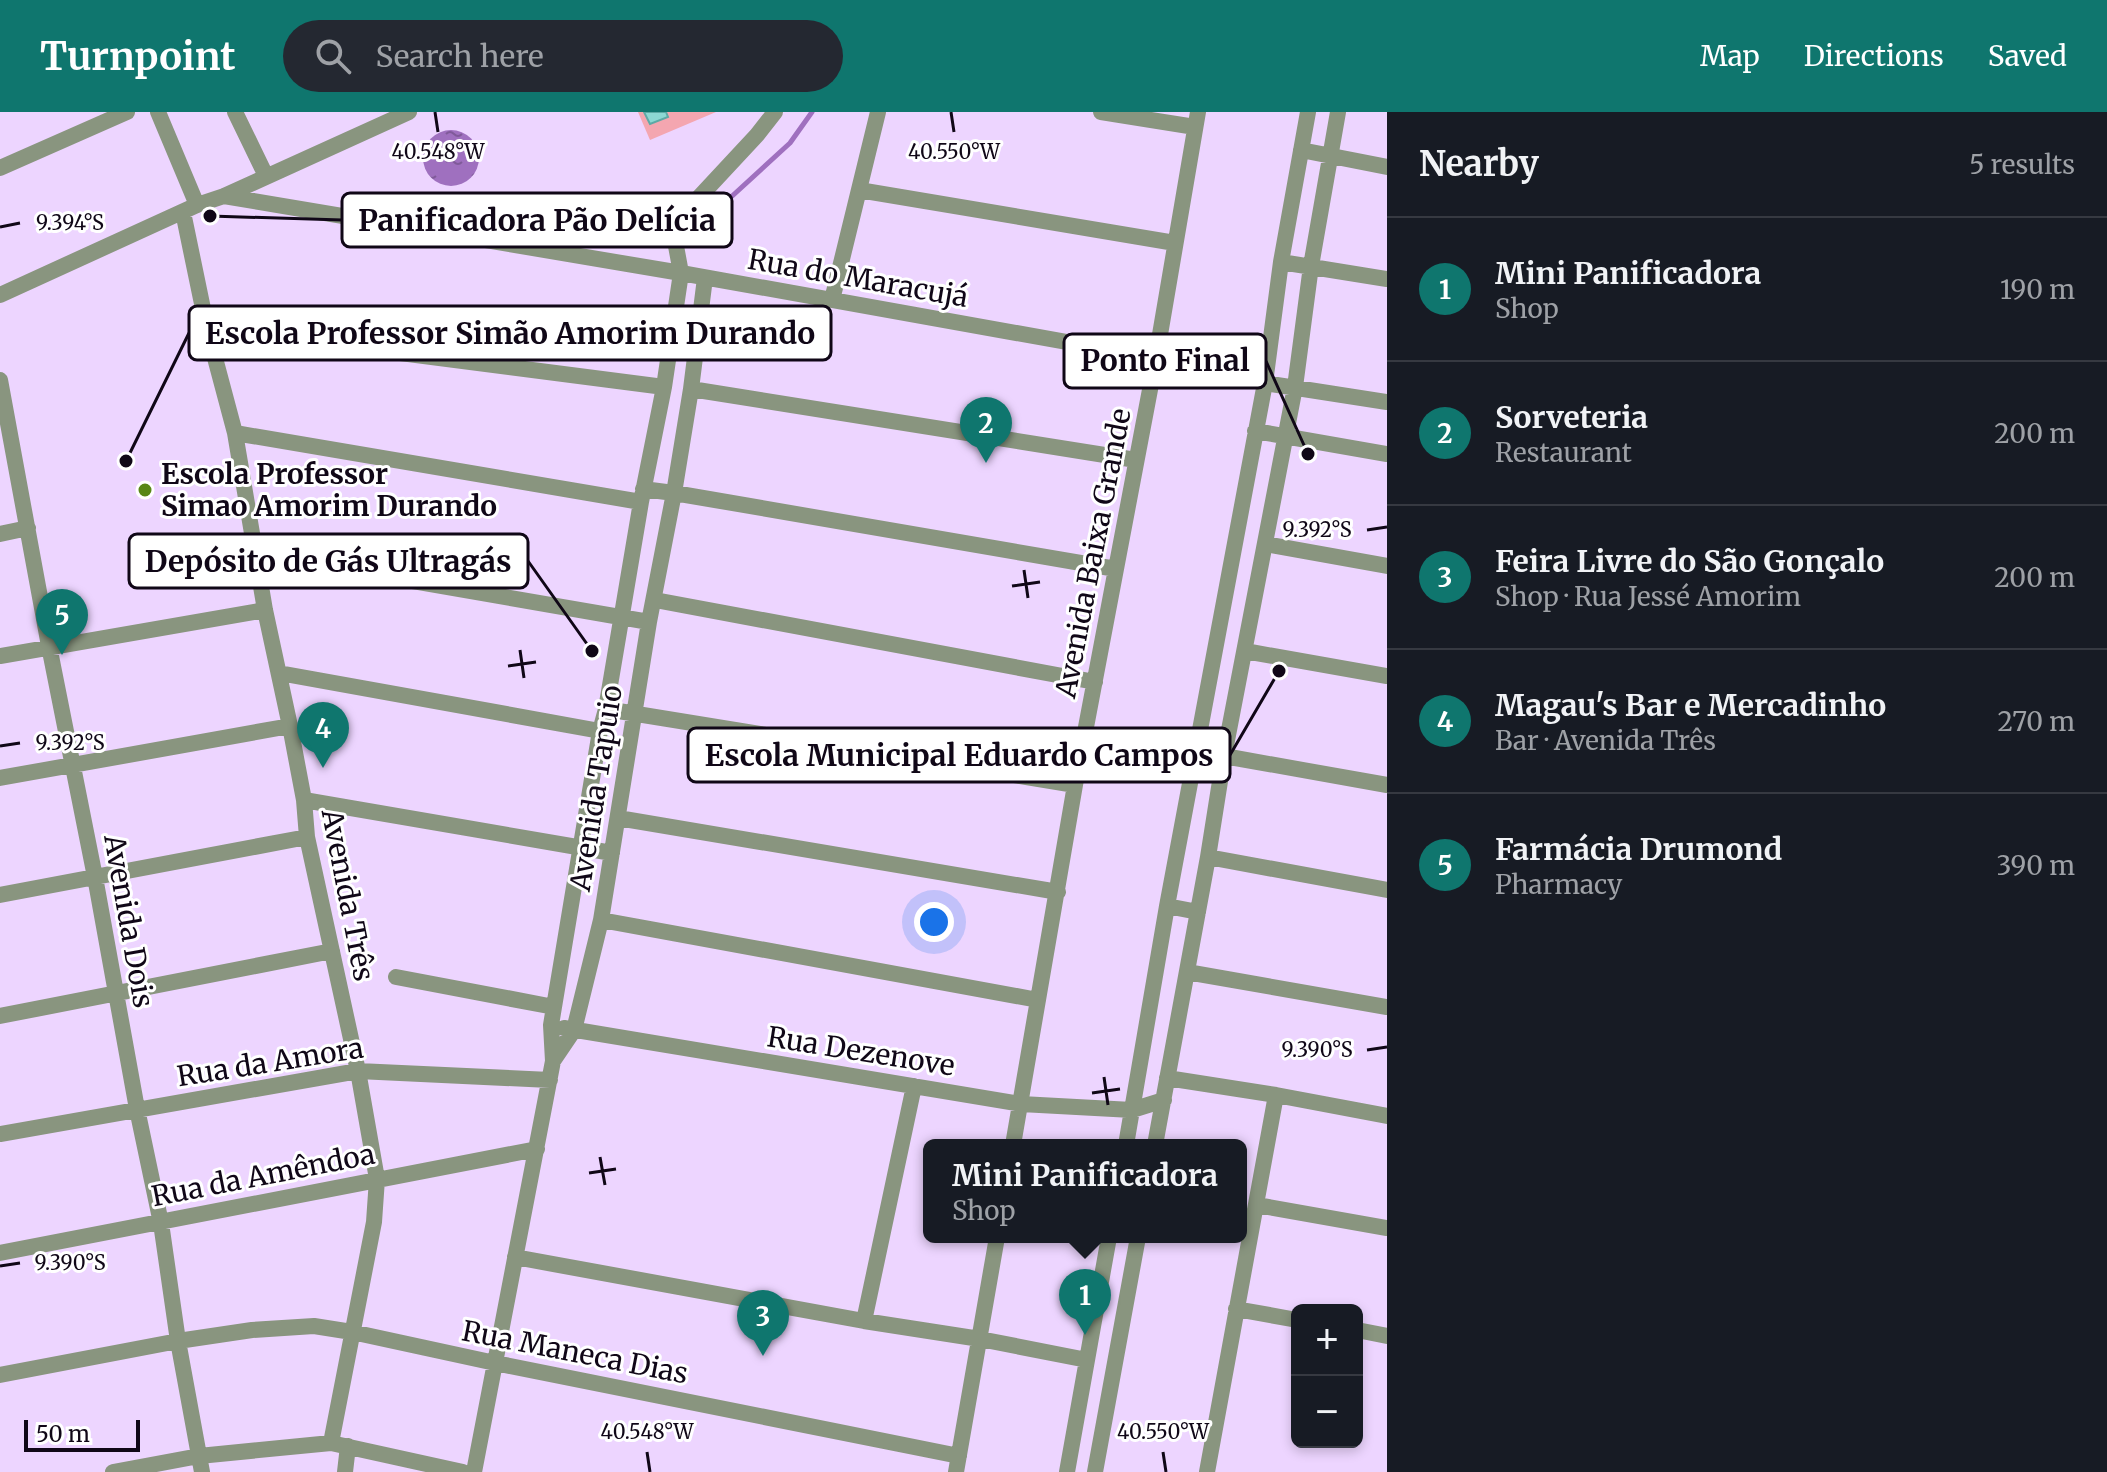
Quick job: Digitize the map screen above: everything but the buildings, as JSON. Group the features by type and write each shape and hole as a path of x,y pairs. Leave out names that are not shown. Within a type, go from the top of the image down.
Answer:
{"street":[{"path":"0,168 127,112"},
{"name":"Avenida Três","path":"158,112 190,208 207,328 235,433 265,610 304,800 307,837 358,1071 377,1179 374,1222 352,1332 340,1445 345,1472"},
{"path":"235,112 266,176"},
{"path":"0,295 409,112"},
{"name":"Avenida Tapuio","path":"474,1472 550,1080 553,1061 551,1025 600,731 664,387 681,273 676,246 678,229 682,218 703,192 775,112"},
{"path":"832,300 878,112"},
{"path":"1101,112 1196,119"},
{"path":"1127,1139 1167,906 1265,383 1281,262 1308,112"},
{"path":"1156,1139 1224,756 1295,387 1311,266 1338,112"},
{"name":"Avenida Baixa Grande","path":"1014,1139 1075,785 1156,358 1196,119"},
{"path":"1301,150 1387,167"},
{"path":"859,190 1175,243"},
{"name":"Rua do Maracujá","path":"224,196 681,273 1156,358 1265,383 1387,402"},
{"path":"1281,262 1387,279"},
{"name":"Avenida Tapuio","path":"553,1061 574,1030 601,920 649,622 691,389 705,278"},
{"path":"207,328 664,387"},
{"name":"Avenida Dois","path":"0,380 4,422 28,528 161,1223 200,1464"},
{"path":"691,389 1136,460"},
{"path":"1255,431 1387,454"},
{"path":"235,433 642,496 674,493 1116,569"},
{"path":"0,534 28,528"},
{"path":"1265,544 1387,566"},
{"path":"257,554 649,622"},
{"path":"655,600 1095,682"},
{"path":"0,656 265,610"},
{"path":"1245,651 1387,676"},
{"path":"279,673 600,731"},
{"path":"606,709 1075,785"},
{"path":"0,778 290,726"},
{"path":"1224,756 1387,785"},
{"path":"304,800 612,853"},
{"path":"618,818 1058,892"},
{"path":"0,895 307,837"},
{"path":"1208,857 1387,890"},
{"path":"1167,906 1198,912"},
{"path":"601,920 1038,1000"},
{"path":"0,1016 332,951"},
{"path":"1187,972 1387,1007"},
{"path":"396,977 554,1007"},
{"name":"Rua Dezenove","path":"551,1025 1021,1104 1132,1110 1164,1100"},
{"name":"Rua da Amora","path":"0,1134 358,1071 550,1080"},
{"path":"1167,1078 1387,1116"},
{"path":"864,1321 914,1086"},
{"path":"1207,1472 1276,1095"},
{"name":"Rua da Amêndoa","path":"0,1253 537,1149"},
{"path":"1257,1205 1387,1228"},
{"path":"958,1464 996,1243"},
{"path":"1067,1472 1108,1243"},
{"path":"1095,1472 1137,1243"},
{"path":"515,1257 1087,1360"},
{"path":"1236,1309 1291,1319"},
{"path":"1094,1325 1121,1331"},
{"name":"Rua Maneca Dias","path":"0,1375 178,1341 275,1327 314,1326 958,1464"},
{"path":"1363,1331 1387,1336"},
{"path":"113,1472 340,1445 463,1472"}],"shaded area":[{"path":"638,112 716,112 650,140"}],"water":[{"path":"451,130 470,139 479,158 470,177 451,186 432,177 423,158 432,139"}],"waterway":[{"path":"727,223 730,198 790,143 812,112"}],"place":[{"name":"Panificadora Pão Delícia","path":"210,216"},
{"name":"Ponto Final","path":"1308,454"},
{"name":"Escola Professor Simão Amorim Durando","path":"126,461"},
{"name":"Sorveteria","path":"986,463"},
{"name":"Escola Professor Simao Amorim Durando","path":"145,490"},
{"name":"Depósito de Gás Ultragás","path":"592,651"},
{"name":"Farmácia Drumond","path":"62,655"},
{"name":"Escola Municipal Eduardo Campos","path":"1279,671"},
{"name":"Magau's Bar e Mercadinho","path":"323,768"},
{"name":"Mini Panificadora","path":"1085,1335"},
{"name":"Feira Livre do São Gonçalo","path":"763,1356"}]}
